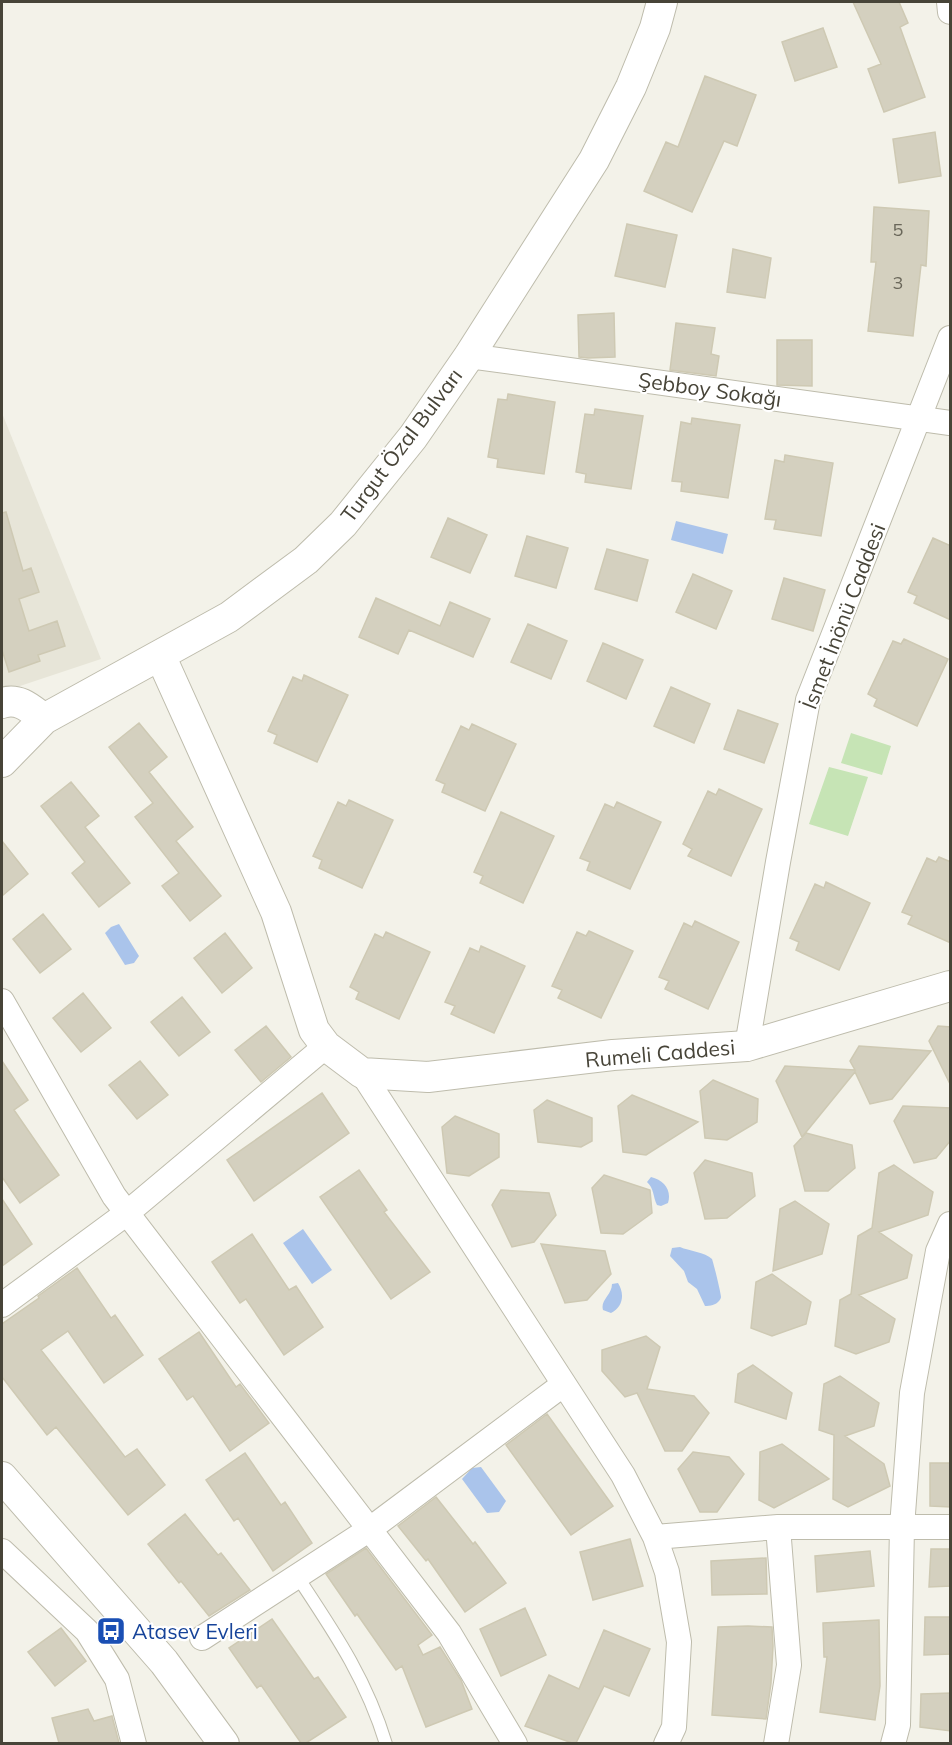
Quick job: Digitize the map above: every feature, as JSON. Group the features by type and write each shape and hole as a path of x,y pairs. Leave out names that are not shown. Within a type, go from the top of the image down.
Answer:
{"street":[{"name":"Turgut Özal Bulvarı","path":"2,762 44,719 229,617 306,560 343,524 413,436 469,356 594,160 632,87 655,28 662,2"},
{"path":"949,2 951,12"},
{"name":"İsmet İnönü Caddesi","path":"747,1046 808,700 951,338"},
{"name":"Şebboy Sokağı","path":"469,356 951,423"},
{"path":"160,655 276,912 314,1030 326,1046 362,1073 623,1475 655,1537 667,1572 679,1642 674,1727 666,1743"},
{"path":"2,703 20,702 44,719"},
{"name":"Rumeli Caddesi","path":"362,1073 428,1077 613,1055 747,1046 951,986"},
{"path":"2,1002 114,1196 449,1633 515,1743"},
{"path":"2,1305 127,1213 326,1046"},
{"path":"892,1743 898,1725 902,1527 912,1393 938,1251 951,1224"},
{"path":"202,1638 370,1529 564,1384"},
{"path":"2,1477 164,1662 224,1743"},
{"path":"655,1537 778,1527 951,1527"},
{"path":"776,1743 789,1665 778,1527"},
{"path":"2,1551 87,1631 117,1679 134,1743"}],"lane":[{"path":"297,1576 358,1674 386,1743"}],"shaded area":[{"path":"2,413 101,659 2,692"}],"green space":[{"path":"851,733 891,746 882,775 841,763"},
{"path":"829,767 868,777 848,836 809,824"}],"water":[{"path":"676,521 728,534 723,554 671,540"},
{"path":"119,924 139,956 134,963 125,965 105,933 111,927"},
{"path":"651,1177 660,1180 666,1186 669,1194 668,1203 657,1205 647,1182"},
{"path":"303,1229 332,1270 312,1284 283,1243"},
{"path":"680,1247 712,1259 721,1297 716,1303 705,1306 697,1289 688,1282 684,1271 670,1256 672,1248"},
{"path":"618,1283 622,1291 620,1304 611,1313 603,1310 603,1303 612,1284"},
{"path":"481,1467 506,1501 499,1512 487,1513 462,1479 472,1468"}],"building":[{"path":"853,2 899,2 908,23 900,27 925,97 884,112 868,69 881,64"},
{"path":"823,28 837,67 795,81 782,42"},
{"path":"705,76 756,95 737,146 724,141 692,212 644,191 666,142 678,147"},
{"path":"935,132 941,176 899,183 893,139"},
{"path":"874,207 929,211 926,266 921,265 913,336 868,331 876,262 871,262"},
{"path":"627,224 677,235 665,287 615,276"},
{"path":"733,249 771,258 765,298 727,292"},
{"path":"614,313 615,357 579,357 578,315"},
{"path":"676,323 715,328 711,354 719,356 716,376 670,370"},
{"path":"777,340 812,340 812,386 777,385"},
{"path":"508,394 555,402 544,474 497,467 498,459 488,457 498,399 507,400"},
{"path":"595,409 643,416 631,489 585,482 586,474 576,472 585,414 594,415"},
{"path":"692,418 740,425 728,498 681,491 682,482 672,481 681,422 691,424"},
{"path":"785,455 833,463 821,536 774,529 776,520 765,519 775,460 784,462"},
{"path":"6,512 23,571 31,568 39,592 19,599 29,631 57,621 65,646 38,655 40,661 9,672 2,650 2,513"},
{"path":"448,518 487,535 470,573 431,557"},
{"path":"527,536 568,548 556,588 515,576"},
{"path":"933,538 951,546 951,620 914,603 917,596 908,592"},
{"path":"607,549 648,560 637,601 595,589"},
{"path":"693,574 732,591 716,629 676,612"},
{"path":"784,578 825,590 813,631 772,619"},
{"path":"376,598 440,626 450,602 490,619 473,657 409,630 398,654 359,637"},
{"path":"528,624 567,641 551,679 511,662"},
{"path":"904,639 948,659 917,726 874,706 877,699 868,694 893,641 901,644"},
{"path":"603,643 643,660 626,699 587,681"},
{"path":"304,675 348,695 317,762 274,743 277,735 268,731 293,677 302,681"},
{"path":"671,687 710,704 694,743 654,726"},
{"path":"738,710 778,724 764,763 724,749"},
{"path":"139,723 167,757 149,772 193,827 176,841 221,896 190,921 162,886 179,873 135,817 153,803 109,747"},
{"path":"472,724 516,744 485,811 442,792 445,784 436,780 461,726 469,730"},
{"path":"71,782 99,816 85,827 130,883 99,907 72,873 85,862 41,806"},
{"path":"719,789 762,809 731,876 688,856 692,849 683,844 708,791 716,795"},
{"path":"349,800 393,820 362,888 319,868 322,860 313,856 338,802 346,806"},
{"path":"617,802 661,822 630,889 587,870 590,862 580,858 605,804 614,808"},
{"path":"501,812 554,836 523,903 480,883 483,876 474,872"},
{"path":"2,841 28,874 2,896"},
{"path":"939,857 951,862 951,943 908,924 912,916 902,912 927,858 936,862"},
{"path":"826,882 870,903 839,970 796,950 799,942 790,938 815,884 824,888"},
{"path":"43,914 71,949 40,973 13,939"},
{"path":"695,921 739,942 708,1009 665,989 669,981 659,977 684,923 692,927"},
{"path":"589,931 633,951 601,1018 558,998 562,990 552,986 577,932 586,936"},
{"path":"386,932 430,952 399,1019 356,999 359,992 350,987 375,934 383,938"},
{"path":"225,933 252,968 222,993 194,958"},
{"path":"481,946 525,966 494,1033 451,1014 455,1006 445,1002 470,948 479,952"},
{"path":"83,993 111,1028 81,1052 53,1018"},
{"path":"182,997 210,1032 179,1056 151,1022"},
{"path":"266,1026 291,1057 261,1082 235,1050"},
{"path":"938,1026 951,1027 951,1086 929,1041"},
{"path":"859,1046 931,1051 892,1099 870,1104 855,1072 802,1137 776,1081 785,1066 855,1070 850,1061"},
{"path":"2,1061 28,1100 14,1110 59,1175 20,1203 2,1177"},
{"path":"140,1061 168,1095 137,1119 109,1085"},
{"path":"713,1080 758,1099 757,1122 727,1140 705,1138 700,1091"},
{"path":"322,1093 349,1133 254,1201 227,1160"},
{"path":"632,1095 698,1122 646,1155 623,1152 618,1106"},
{"path":"547,1100 592,1118 592,1141 581,1147 538,1142 534,1110"},
{"path":"903,1106 951,1108 951,1140 936,1158 914,1163 894,1121"},
{"path":"455,1116 499,1134 499,1157 469,1176 447,1173 442,1127"},
{"path":"806,1133 852,1145 855,1168 828,1191 805,1191 794,1146"},
{"path":"705,1160 752,1173 755,1196 727,1218 705,1219 694,1173"},
{"path":"894,1165 933,1192 928,1215 879,1232 912,1255 907,1278 859,1295 895,1319 889,1342 856,1354 835,1346 840,1300 851,1294 858,1236 872,1228 879,1173"},
{"path":"359,1170 387,1210 384,1212 430,1272 391,1299 320,1197"},
{"path":"604,1175 650,1190 652,1213 623,1234 601,1233 592,1188"},
{"path":"501,1190 549,1193 556,1215 534,1242 512,1247 492,1205"},
{"path":"2,1199 32,1244 2,1266"},
{"path":"795,1201 829,1224 822,1254 773,1271 780,1209"},
{"path":"252,1234 289,1290 296,1286 323,1327 284,1355 246,1299 240,1303 212,1262"},
{"path":"541,1244 605,1251 611,1274 587,1300 565,1303"},
{"path":"77,1268 111,1318 115,1315 143,1355 104,1383 68,1331 41,1350 125,1457 137,1449 165,1485 128,1515 56,1427 47,1435 2,1377 2,1324"},
{"path":"772,1274 811,1302 806,1324 772,1336 751,1328 756,1282"},
{"path":"199,1332 236,1387 240,1384 269,1423 230,1451 193,1396 187,1400 159,1359"},
{"path":"646,1336 660,1347 647,1389 694,1396 709,1413 682,1451 665,1451 637,1393 625,1397 602,1371 602,1350"},
{"path":"753,1365 792,1393 786,1419 735,1402 738,1374"},
{"path":"840,1376 879,1403 874,1426 845,1436 884,1464 890,1486 848,1507 833,1499 834,1435 819,1430 824,1384"},
{"path":"547,1414 613,1506 571,1535 506,1445"},
{"path":"782,1444 829,1479 774,1508 759,1500 760,1452"},
{"path":"693,1452 729,1457 744,1474 717,1512 700,1512 678,1469"},
{"path":"245,1453 281,1505 285,1502 312,1543 273,1571 238,1518 234,1521 206,1480"},
{"path":"930,1463 951,1463 951,1507 930,1506"},
{"path":"436,1497 473,1544 475,1542 506,1583 465,1612 428,1559 426,1561 398,1526"},
{"path":"185,1514 218,1555 221,1553 250,1590 209,1616 148,1544"},
{"path":"630,1539 643,1586 593,1600 580,1552"},
{"path":"366,1548 432,1635 418,1645 423,1655 440,1647 461,1680 472,1709 426,1727 402,1666 396,1670 326,1574"},
{"path":"931,1549 951,1549 951,1586 929,1587"},
{"path":"870,1551 874,1586 817,1592 815,1556"},
{"path":"766,1558 767,1594 712,1595 711,1561"},
{"path":"525,1608 546,1655 501,1676 480,1629"},
{"path":"925,1617 951,1617 951,1654 924,1655"},
{"path":"272,1619 314,1679 318,1677 346,1717 306,1743 301,1743 261,1685 257,1688 229,1648"},
{"path":"879,1620 880,1686 875,1720 820,1712 827,1657 824,1657 823,1623"},
{"path":"718,1627 772,1627 771,1683 766,1719 712,1715"},
{"path":"61,1628 86,1661 55,1686 28,1652"},
{"path":"604,1630 650,1649 629,1696 604,1686 576,1743 525,1726 549,1675 579,1689"},
{"path":"951,1693 951,1731 920,1727 921,1694"},
{"path":"88,1709 94,1721 112,1716 119,1743 59,1743 52,1718"}],"place":[{"name":"Atasev Evleri","path":"111,1631"}]}
